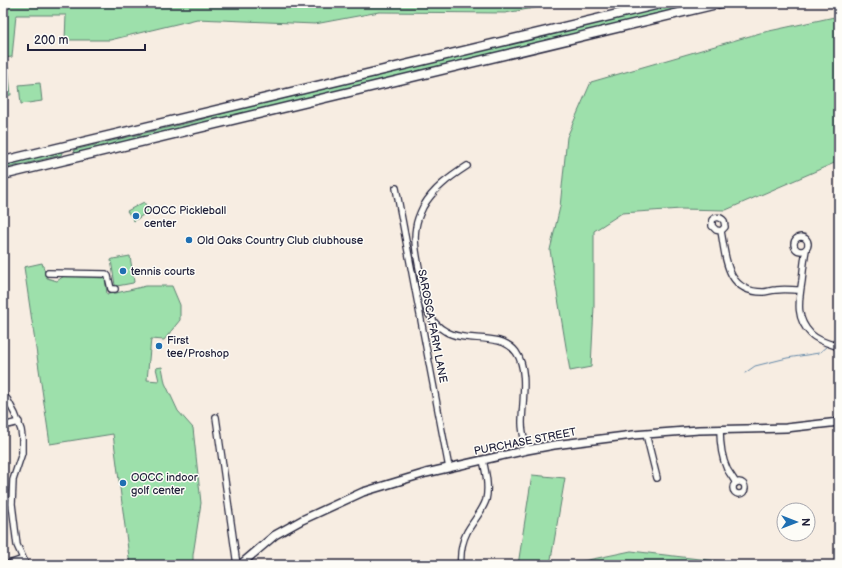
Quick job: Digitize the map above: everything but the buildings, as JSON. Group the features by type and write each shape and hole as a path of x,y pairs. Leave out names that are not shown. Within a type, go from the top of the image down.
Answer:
{"highway":[{"path":"3,161 664,3"},
{"path":"3,175 721,3"}],"main road":[{"name":"PURCHASE STREET","path":"238,565 275,535 302,520 363,492 426,473 527,450 583,441 673,431 783,428 839,422"}],"street":[{"path":"467,166 441,184 429,197 422,208 416,226 415,238 423,293 427,311 431,318 445,331 455,336 501,342 516,352 522,366 524,406 522,415 522,432 527,450"},
{"name":"SAROSCA FARM LANE","path":"396,188 449,468"},
{"path":"721,230 728,266 734,280 740,285 748,289 764,292 776,290 800,290"},
{"path":"806,250 799,301 799,310 802,322 811,334 822,341 839,347"},
{"path":"48,273 106,274 108,276 111,289 115,289"},
{"path":"3,395 13,409 19,422 22,437 22,453 13,480 12,504 17,545 26,565"},
{"path":"216,417 238,565"},
{"path":"3,426 19,422"},
{"path":"720,429 720,442 723,457 727,469 736,483"},
{"path":"646,434 657,478"},
{"path":"460,565 460,556 467,533 486,500 487,483 484,460"},
{"path":"6,565 23,559"}],"green space":[{"path":"3,3 563,3 505,13 379,12 315,24 197,19 110,40 65,40 66,15 16,15 12,57 3,58"},
{"path":"682,3 697,3 476,58 108,146 75,153 74,150 232,111"},
{"path":"839,16 839,161 726,210 681,209 622,213 594,231 594,307 591,367 570,371 550,250 560,207 567,137 591,82 760,33"},
{"path":"3,67 8,67 11,95 3,96"},
{"path":"40,83 42,101 21,104 19,85"},
{"path":"61,151 61,155 3,169 3,165"},
{"name":"OOCC Pickleball center","path":"144,202 149,211 134,221 127,211"},
{"name":"tennis courts","path":"130,256 134,282 117,286 115,285 111,260"},
{"path":"42,263 47,278 57,281 64,276 105,278 107,294 146,286 172,286 180,305 180,320 164,340 151,339 147,380 159,381 156,368 162,367 165,383 178,411 193,428 201,503 193,555 193,565 130,565 113,434 50,444 24,267"},
{"path":"532,475 565,478 550,565 518,565"},
{"path":"631,551 751,565 564,565"}],"waterway":[{"path":"833,339 839,338"},
{"path":"745,373 755,366 787,358 819,353 827,346"}],"place":[{"name":"OOCC Pickleball center","path":"136,216"},
{"name":"Old Oaks Country Club clubhouse","path":"189,240"},
{"name":"tennis courts","path":"123,271"},
{"name":"First tee/Proshop","path":"159,346"},
{"name":"OOCC indoor golf center","path":"123,483"}]}
